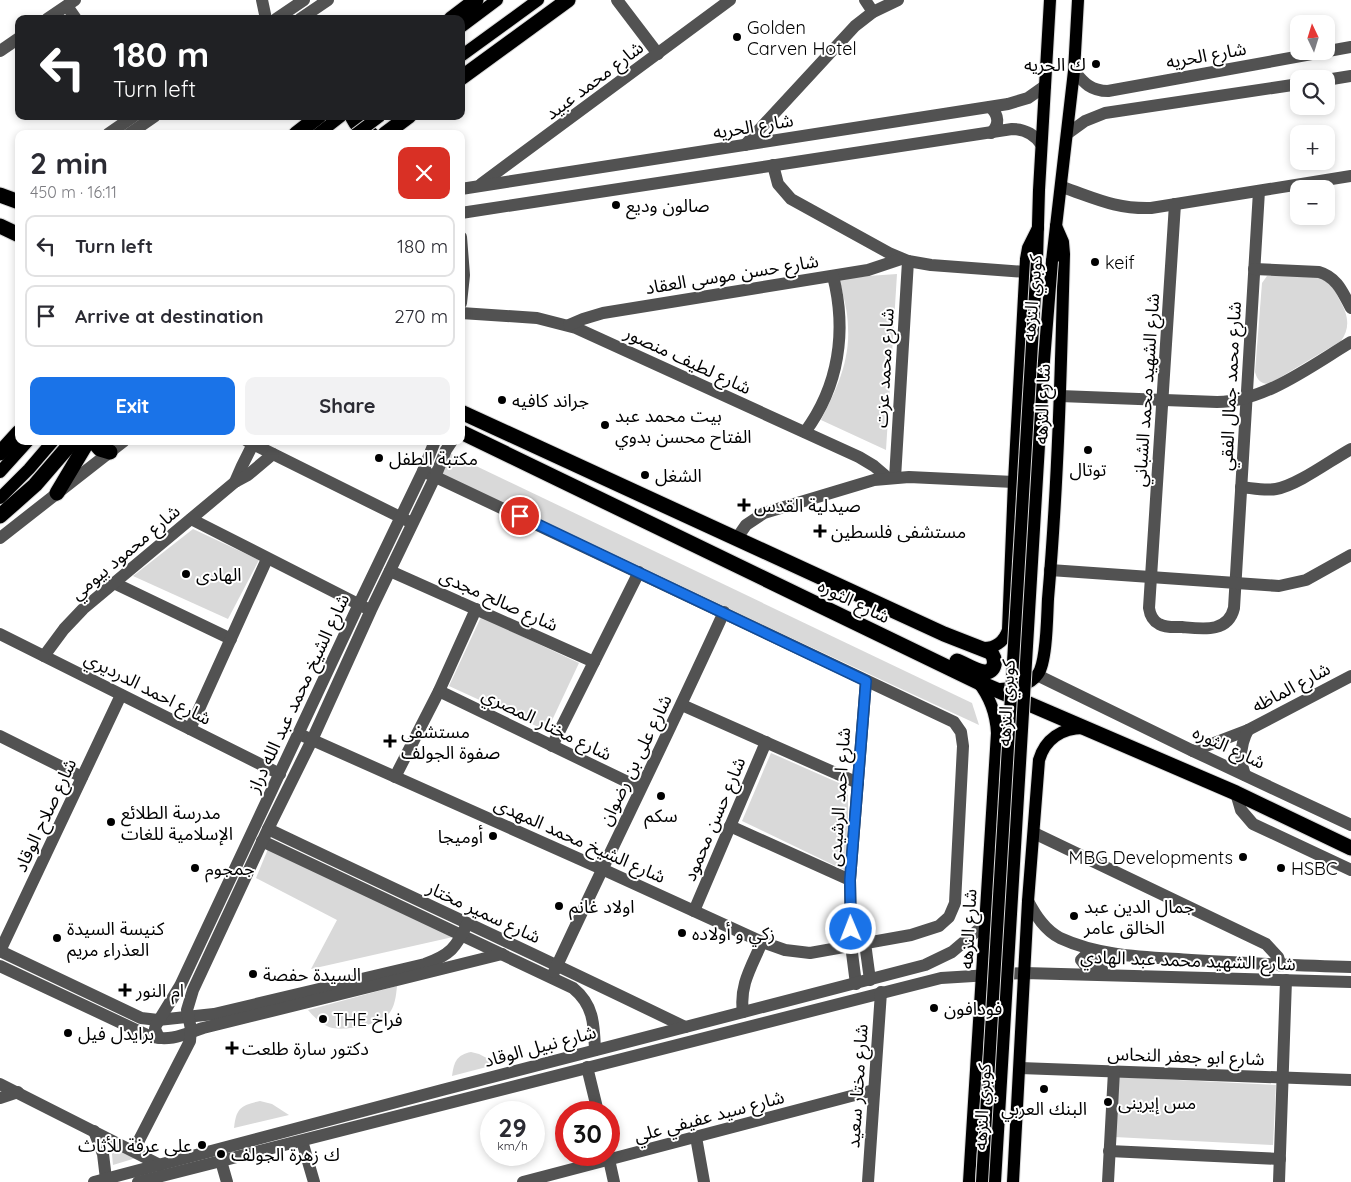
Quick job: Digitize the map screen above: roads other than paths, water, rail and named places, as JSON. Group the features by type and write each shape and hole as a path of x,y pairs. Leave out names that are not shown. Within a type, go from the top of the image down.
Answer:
{"highway":[{"path":"456,15 476,0"},
{"path":"465,75 568,0"},
{"path":"301,130 314,120"},
{"path":"355,120 366,130"},
{"path":"390,130 404,120"},
{"path":"0,226 15,233"},
{"name":"شارع الثوره","path":"465,414 944,634 981,648"},
{"name":"شارع الثوره","path":"465,434 978,682 1236,793 1351,848"},
{"path":"0,453 15,436"},
{"path":"0,516 35,485 70,445"},
{"path":"57,493 86,445"},
{"path":"96,445 100,449 110,452"},
{"path":"920,654 928,652 938,653 986,672 994,666 995,658 992,653 981,648"}],"main road":[{"path":"465,24 498,0"},
{"path":"465,53 538,0"},
{"name":"شارع النزهه","path":"981,648 989,648 996,645 1007,634 1026,272 1028,248 1038,228 1050,0"},
{"name":"شارع النزهه","path":"1038,675 1043,657 1050,574 1060,396 1064,254 1063,242 1056,226 1074,71 1078,0"},
{"path":"323,130 336,120"},
{"path":"361,130 375,120"},
{"name":"كوبري النزهه","path":"995,1182 1044,361 1056,226"},
{"name":"كوبري النزهه","path":"982,1182 1038,228"},
{"path":"0,472 24,445"},
{"path":"0,498 50,445"},
{"path":"1010,574 1019,585 1029,588 1039,587 1050,574"},
{"path":"996,690 1020,687 1038,675"},
{"name":"شارع النزهه","path":"969,1182 996,727 991,703 978,682"},
{"path":"1013,1182 1028,902 1039,760 1044,748 1058,734 1070,729 1083,728"},
{"path":"992,811 1004,807 1018,808 1035,816"}],"street":[{"path":"262,0 265,15"},
{"path":"282,15 304,0"},
{"path":"306,15 328,0"},
{"path":"617,0 658,54"},
{"name":"شارع محمد عبيد","path":"477,186 730,0"},
{"path":"865,0 873,12"},
{"path":"745,145 855,26 873,12 898,0"},
{"path":"54,15 71,3 75,15"},
{"path":"0,51 15,41"},
{"name":"شارع الحريه","path":"1074,71 1085,84 1103,91 1351,47"},
{"path":"1335,79 1351,76"},
{"path":"1067,134 1092,117 1121,110 1290,85"},
{"name":"شارع الحريه","path":"465,188 990,107 1023,100 1044,86"},
{"path":"1118,89 1114,93 1113,102 1121,110"},
{"path":"990,107 995,112 997,118 996,128 992,133"},
{"path":"114,130 128,120"},
{"path":"134,130 147,120"},
{"path":"465,212 1012,129 1030,134 1041,144"},
{"path":"773,165 778,184 791,199 905,260 930,265 1026,272"},
{"path":"1062,187 1096,200 1123,207 1150,208 1351,176"},
{"name":"شارع محمد جمال الفقي","path":"1236,583 1259,190"},
{"name":"شارع الشهيد محمد الشباني","path":"1175,204 1150,613 1154,621 1167,627 1210,629 1221,626 1226,623 1233,613 1236,583"},
{"name":"شارع حسن موسى العقاد","path":"569,326 588,317 608,312 874,269 905,260"},
{"name":"شارع محمد عزت","path":"892,478 905,260"},
{"path":"1254,268 1327,274 1336,282 1351,308"},
{"path":"805,432 822,405 830,385 840,342 838,297 833,276"},
{"name":"شارع لطيف منصور","path":"465,312 537,318 584,331 864,460 892,478"},
{"path":"1060,396 1224,402 1246,399 1266,392 1351,342"},
{"path":"0,538 119,445"},
{"name":"شارع محمود بيومي","path":"235,482 249,445"},
{"path":"254,445 407,520"},
{"name":"شارع الشيخ محمد عبد الله دراز","path":"429,474 434,445"},
{"name":"شارع الشيخ محمد عبد الله دراز","path":"158,1020 180,986 299,734 365,607 429,474 449,445"},
{"path":"1241,487 1266,490 1282,487 1351,449"},
{"name":"شارع محمود بيومي","path":"44,656 64,629 83,608 235,482 248,475 273,454"},
{"name":"شارع الشيخ محمد المهدى","path":"299,734 762,942 785,950 801,953 818,952 911,935 939,926 948,917 955,903 963,746 961,732 954,722 429,474"},
{"path":"737,538 750,522 764,513 860,483 892,478 1014,482"},
{"path":"191,519 365,607"},
{"name":"شارع الشيخ محمد عبد الله دراز","path":"191,1032 188,1005 192,990 312,740 365,607 390,571 407,520"},
{"path":"1050,574 1151,578 1270,586 1297,583 1314,577 1351,555"},
{"path":"190,729 267,559"},
{"name":"شارع صالح مجدى","path":"390,571 594,662"},
{"path":"552,746 639,572"},
{"path":"114,583 231,639"},
{"path":"395,777 439,691 476,609"},
{"name":"شارع على بن رضوان","path":"551,978 640,788 682,705 724,612"},
{"name":"شارع احمد الدرديري","path":"0,634 280,774"},
{"name":"شارع الثوره","path":"1038,675 1192,751 1351,825"},
{"name":"شارع الماظه","path":"1192,751 1221,742 1248,730 1351,676"},
{"name":"شارع احمد الرشيدى","path":"856,984 851,945 850,880 866,681"},
{"name":"شارع مختار المصري","path":"439,691 640,788"},
{"name":"شارع صلاح الوقاد","path":"0,951 121,695"},
{"path":"682,705 858,783"},
{"name":"شارع الماظه","path":"1245,775 1240,752 1248,730"},
{"path":"0,736 82,777"},
{"name":"شارع حسن محمود","path":"694,911 766,742"},
{"path":"1236,793 1241,810 1253,824 1351,870"},
{"path":"730,826 850,880"},
{"name":"شارع سمير مختار","path":"268,829 464,930 502,954 573,988 586,1000 593,1016 595,1050"},
{"path":"1034,833 1266,944 1278,957 1281,966"},
{"name":"شارع سمير مختار","path":"262,841 464,930 558,965 684,1027"},
{"name":"شارع الشهيد محمد عبد الهادي","path":"1028,902 1042,924 1059,937 1093,949 1127,955 1281,966 1351,967"},
{"name":"شارع نبيل الوقاد","path":"100,1180 595,1050 856,984 936,961 959,947 985,924"},
{"path":"0,966 148,1036 178,1038 191,1032 426,968 450,952 464,930"},
{"path":"744,1012 742,1001 744,983 762,942"},
{"path":"865,943 870,980"},
{"path":"0,951 141,1018 158,1020 214,1014 426,968 502,954"},
{"path":"1107,975 1098,967 1085,965 1081,960 1086,954 1100,955 1109,952"},
{"path":"936,961 942,966 941,978"},
{"name":"شارع نبيل الوقاد","path":"138,1182 881,992 941,978 1024,972"},
{"name":"شارع الشهيد محمد عبد الهادي","path":"1024,972 1351,982"},
{"path":"1279,1182 1286,980"},
{"name":"شارع مختار سعيد","path":"868,1182 881,992"},
{"path":"158,1020 155,1029 159,1038"},
{"path":"134,1150 185,1052 190,1041 191,1032"},
{"path":"587,1067 595,1101"},
{"name":"شارع ابو جعفر النحاس","path":"1020,1068 1351,1080"},
{"path":"1108,1182 1114,1071"},
{"path":"0,1084 134,1150 160,1165"},
{"name":"شارع سيد عفيفي علي","path":"620,1154 696,1137 874,1090"},
{"path":"0,1098 18,1092"},
{"path":"384,1105 387,1118"},
{"path":"94,1131 103,1154 100,1180"},
{"path":"696,1137 704,1182"},
{"path":"302,1141 314,1182"},
{"path":"1109,1151 1280,1159"},
{"path":"221,1161 227,1182"},
{"name":"شارع سيد عفيفي علي","path":"523,1182 577,1166"},
{"path":"610,1166 614,1182"}],"place":[{"name":"Golden Carven Hotel","path":"737,37"},
{"name":"ك الحريه","path":"1096,64"},
{"name":"صالون وديع","path":"616,205"},
{"name":"keif","path":"1095,262"},
{"name":"جراند كافيه","path":"502,400"},
{"name":"بيت محمد عبد الفتاح محسن بدوي","path":"605,425"},
{"name":"توتال","path":"1088,450"},
{"name":"مكتبة الطفل","path":"379,458"},
{"name":"الشغل","path":"645,475"},
{"name":"صيدلية القدس","path":"744,505"},
{"name":"مستشفى فلسطين","path":"820,531"},
{"name":"الهادى","path":"186,574"},
{"name":"مستشفى صفوة الجولف","path":"390,741"},
{"name":"سكم","path":"661,796"},
{"name":"مدرسة الطلائع الإسلامية للغات","path":"111,822"},
{"name":"أوميجا","path":"493,836"},
{"name":"MBG Developments","path":"1243,857"},
{"name":"جمجوم","path":"195,868"},
{"name":"HSBC","path":"1281,868"},
{"name":"اولاد غانم","path":"559,906"},
{"name":"جمال الدين عبد الخالق عامر","path":"1074,916"},
{"name":"زكي و أولاده","path":"682,933"},
{"name":"كنيسة السيدة العذراء مريم","path":"57,938"},
{"name":"السيدة حفصة","path":"253,974"},
{"name":"ام النور","path":"125,990"},
{"name":"فودافون","path":"934,1008"},
{"name":"THE فراخ","path":"323,1019"},
{"name":"برايدل فيل","path":"68,1033"},
{"name":"دكتور سارة طلعت","path":"232,1048"},
{"name":"البنك العربي","path":"1044,1089"},
{"name":"مس إيرينى","path":"1108,1102"},
{"name":"على عرفة للأثاث","path":"202,1145"},
{"name":"ك زهرة الجولف","path":"221,1154"}]}
